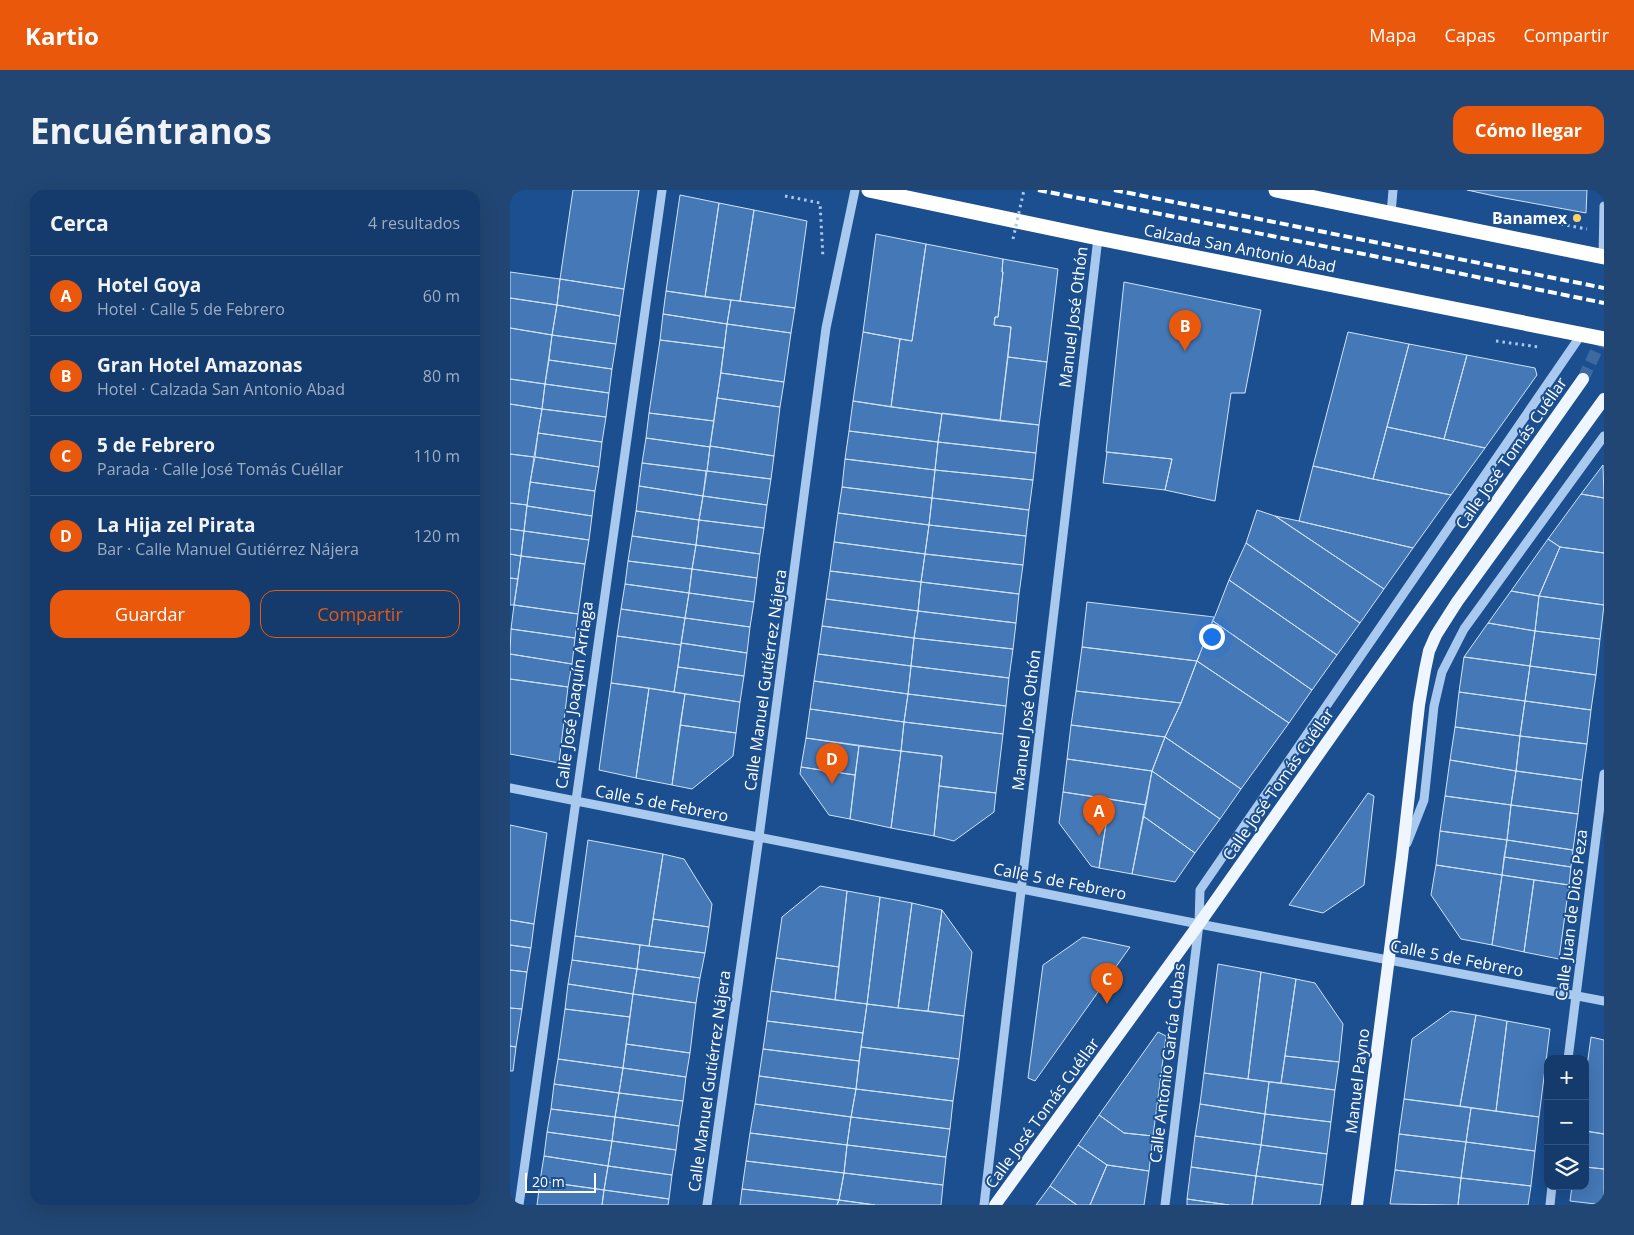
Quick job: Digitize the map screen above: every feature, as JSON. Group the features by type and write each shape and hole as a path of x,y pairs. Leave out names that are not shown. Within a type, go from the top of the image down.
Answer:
{"highway":[{"name":"Calzada San Antonio Abad","path":"869,190 1098,238 1604,339"},
{"path":"1276,190 1317,194 1391,214 1603,257"}],"main road":[{"name":"Calle José Tomás Cuéllar","path":"995,1205 1199,924 1583,379"},
{"path":"1388,961 1419,705 1429,651 1436,635 1457,602 1604,399"},
{"name":"Manuel Payno","path":"1357,1205 1388,961"}],"street":[{"name":"Calle José Joaquín Arriaga","path":"519,1205 574,801 662,190"},
{"name":"Calle Manuel Gutiérrez Nájera","path":"707,1205 759,837 826,328 855,190"},
{"path":"1391,214 1394,190"},
{"path":"1603,257 1604,206"},
{"name":"Manuel José Othón","path":"984,1205 1098,238"},
{"name":"Calle Antonio García Cubas","path":"1164,1205 1199,924 1200,890 1582,335"},
{"path":"1402,857 1424,800 1434,706 1442,672 1453,648 1464,629 1604,436"},
{"name":"Calle Juan de Dios Peza","path":"1569,1055 1604,774"},
{"name":"Calle 5 de Febrero","path":"510,788 1388,961 1604,1001"},
{"path":"1550,1205 1552,1190"}],"path":[{"path":"1013,239 1024,190"},
{"path":"786,196 820,203"},
{"path":"1516,216 1603,232"},
{"path":"1496,340 1539,348"}],"building":[{"path":"573,190 639,190 624,289 560,279"},
{"path":"1467,190 1587,190 1586,213 1499,197"},
{"path":"680,195 719,203 705,297 666,291"},
{"path":"719,203 754,210 740,301 705,297"},
{"path":"754,210 807,221 795,308 740,301"},
{"path":"876,234 926,244 912,341 863,332"},
{"path":"926,244 1003,259 998,317 995,317 994,325 1011,327 1000,421 891,407 900,339 912,341"},
{"path":"1003,259 1058,269 1047,362 1008,357 1011,327 994,325 995,317 998,317"},
{"path":"510,272 560,279 557,305 510,298"},
{"path":"560,279 624,289 620,316 557,305"},
{"path":"1124,282 1261,310 1245,393 1231,393 1215,501 1165,490 1172,459 1106,452"},
{"path":"666,291 731,300 727,324 663,314"},
{"path":"510,298 557,305 552,335 510,328"},
{"path":"731,300 795,308 791,333 727,324"},
{"path":"557,305 620,316 616,344 552,335"},
{"path":"663,314 727,324 724,348 660,340"},
{"path":"727,324 791,333 784,382 721,373"},
{"path":"510,328 552,335 545,384 510,379"},
{"path":"863,332 900,339 891,407 853,401"},
{"path":"1348,332 1409,344 1373,479 1313,466"},
{"path":"552,335 616,344 612,369 549,360"},
{"path":"660,340 724,348 714,421 649,413"},
{"path":"1409,344 1467,355 1444,439 1387,427"},
{"path":"1467,355 1535,368 1537,375 1485,448 1444,439"},
{"path":"1008,357 1047,362 1039,425 1000,421"},
{"path":"549,360 612,369 609,393 545,384"},
{"path":"721,373 784,382 780,407 717,398"},
{"path":"510,379 545,384 542,409 510,404"},
{"path":"545,384 609,393 606,417 542,409"},
{"path":"717,398 780,407 774,456 710,446"},
{"path":"853,401 942,414 938,442 849,431"},
{"path":"510,404 542,409 534,457 510,454"},
{"path":"542,409 606,417 602,442 538,433"},
{"path":"649,413 714,421 710,447 646,438"},
{"path":"942,413 1039,425 1036,453 938,442"},
{"path":"1387,427 1485,448 1451,495 1373,479"},
{"path":"849,431 938,442 935,470 845,459"},
{"path":"538,433 602,442 599,467 535,457"},
{"path":"646,438 710,447 707,471 642,463"},
{"path":"938,442 1036,453 1033,480 935,470"},
{"path":"710,446 774,456 771,479 707,471"},
{"path":"1107,452 1172,459 1165,490 1103,483"},
{"path":"510,454 534,457 527,505 510,503"},
{"path":"535,457 599,467 595,491 530,482"},
{"path":"845,459 935,470 932,498 842,487"},
{"path":"642,463 706,471 703,496 639,486"},
{"path":"1603,465 1604,498 1581,494"},
{"path":"1313,466 1451,495 1413,548 1299,521"},
{"path":"935,470 1033,480 1029,510 932,498"},
{"path":"707,471 771,479 767,505 703,496"},
{"path":"530,482 595,491 592,516 527,506"},
{"path":"639,486 703,496 699,520 636,511"},
{"path":"842,487 932,498 929,525 838,513"},
{"path":"1581,494 1604,498 1604,553 1560,547 1548,539"},
{"path":"703,496 767,505 764,528 699,520"},
{"path":"932,498 1029,510 1026,536 929,525"},
{"path":"510,503 527,505 524,531 510,529"},
{"path":"527,506 592,516 589,540 524,531"},
{"path":"1257,510 1275,516 1384,589 1360,623 1246,543"},
{"path":"636,511 699,520 696,545 632,536"},
{"path":"838,513 929,525 925,554 834,542"},
{"path":"1275,516 1299,521 1413,548 1384,589"},
{"path":"699,520 764,528 760,554 696,545"},
{"path":"929,525 1026,536 1023,565 925,554"},
{"path":"510,529 524,531 521,556 510,554"},
{"path":"524,531 589,540 585,564 521,556"},
{"path":"632,536 696,545 692,569 628,561"},
{"path":"1548,539 1560,547 1539,596 1511,591"},
{"path":"834,542 925,554 921,582 830,571"},
{"path":"1246,543 1360,623 1337,655 1229,580"},
{"path":"696,545 760,554 757,578 692,569"},
{"path":"1560,547 1604,553 1604,605 1539,596"},
{"path":"510,554 521,556 518,579 510,578"},
{"path":"925,554 1023,565 1019,594 921,582"},
{"path":"521,556 585,564 578,614 514,605"},
{"path":"628,561 692,569 689,593 625,584"},
{"path":"692,569 757,578 754,602 689,593"},
{"path":"830,571 921,582 918,611 826,599"},
{"path":"510,578 518,579 514,605 510,605"},
{"path":"1229,580 1337,655 1312,690 1213,621"},
{"path":"921,582 1019,594 1016,623 918,611"},
{"path":"625,584 689,593 685,618 621,609"},
{"path":"1511,591 1539,596 1535,631 1488,623"},
{"path":"689,593 754,602 750,627 685,618"},
{"path":"1539,596 1604,605 1600,639 1535,631"},
{"path":"826,599 918,611 914,638 822,626"},
{"path":"1087,602 1214,617 1197,661 1082,647"},
{"path":"514,605 578,614 575,638 511,629"},
{"path":"621,609 685,618 681,645 617,636"},
{"path":"918,611 1016,623 1013,649 914,638"},
{"path":"685,618 750,627 747,653 681,643"},
{"path":"1213,621 1312,690 1289,723 1197,661"},
{"path":"1488,623 1535,631 1530,666 1464,657"},
{"path":"822,626 914,638 911,666 818,654"},
{"path":"511,629 575,638 572,664 510,654"},
{"path":"1535,631 1600,639 1596,675 1530,666"},
{"path":"617,636 681,645 674,692 611,683"},
{"path":"914,638 1013,649 1009,678 911,666"},
{"path":"681,643 747,653 744,676 678,667"},
{"path":"1082,647 1197,661 1181,703 1076,691"},
{"path":"510,654 572,664 568,687 510,679"},
{"path":"818,654 911,666 908,694 814,681"},
{"path":"1464,657 1530,666 1525,701 1459,692"},
{"path":"1197,661 1289,723 1241,789 1165,737 1181,703"},
{"path":"911,666 1009,678 1006,706 908,694"},
{"path":"1530,666 1596,675 1591,710 1525,701"},
{"path":"678,667 744,676 740,702 674,692"},
{"path":"510,679 568,687 559,763 510,754"},
{"path":"814,681 908,694 904,722 810,709"},
{"path":"611,683 649,688 636,778 599,770"},
{"path":"649,688 685,694 672,785 636,778"},
{"path":"1076,691 1181,703 1165,737 1071,725"},
{"path":"1459,692 1525,701 1520,736 1455,727"},
{"path":"685,694 740,702 736,733 680,725"},
{"path":"908,694 1006,706 1003,734 904,722"},
{"path":"1525,701 1591,710 1587,744 1520,736"},
{"path":"810,709 904,722 901,751 806,738"},
{"path":"904,722 1003,734 996,793 939,786 942,756 901,751"},
{"path":"680,725 736,733 733,756 692,789 672,785"},
{"path":"1071,725 1165,737 1152,771 1067,759"},
{"path":"1455,727 1520,736 1516,771 1450,760"},
{"path":"1520,736 1587,744 1582,780 1516,771"},
{"path":"1165,737 1241,789 1220,819 1152,771"},
{"path":"806,738 859,746 855,775 801,767"},
{"path":"859,746 901,751 891,828 850,819"},
{"path":"901,751 942,756 934,836 891,828"},
{"path":"1067,759 1152,771 1146,805 1063,792"},
{"path":"1450,760 1516,771 1511,805 1445,796"},
{"path":"801,767 855,775 850,819 829,815 800,774"},
{"path":"1152,771 1220,819 1195,853 1143,816"},
{"path":"1516,771 1582,780 1578,814 1511,805"},
{"path":"939,786 996,793 994,812 954,841 934,836"},
{"path":"1063,792 1110,799 1099,868 1091,866 1059,823"},
{"path":"1368,793 1374,796 1364,885 1323,913 1289,905"},
{"path":"1445,796 1511,805 1507,840 1440,831"},
{"path":"1110,799 1146,805 1132,874 1099,868"},
{"path":"1511,805 1578,814 1573,850 1507,840"},
{"path":"1143,816 1195,853 1175,882 1132,874"},
{"path":"510,825 547,833 534,924 510,920"},
{"path":"1440,831 1507,840 1502,875 1436,865"},
{"path":"588,840 663,854 649,946 575,936"},
{"path":"1507,840 1573,850 1571,867 1504,857"},
{"path":"663,854 684,859 712,904 709,927 653,919"},
{"path":"1504,857 1571,867 1569,885 1502,875"},
{"path":"1436,865 1502,875 1492,945 1461,939 1431,895"},
{"path":"1502,875 1534,880 1524,952 1492,945"},
{"path":"1534,880 1569,885 1559,959 1524,952"},
{"path":"820,886 847,891 839,967 776,958 782,917"},
{"path":"847,891 880,897 867,1004 835,1000"},
{"path":"880,897 912,903 898,1008 867,1004"},
{"path":"912,903 942,910 928,1011 898,1008"},
{"path":"942,910 972,952 964,1016 928,1011"},
{"path":"653,919 709,927 705,953 649,946"},
{"path":"510,920 534,924 531,948 510,945"},
{"path":"575,936 640,945 637,969 572,960"},
{"path":"1083,937 1130,947 1035,1081 1028,1078 1043,965"},
{"path":"510,945 531,948 527,972 510,970"},
{"path":"640,945 705,953 700,978 637,969"},
{"path":"776,958 839,967 835,1000 771,991"},
{"path":"572,960 637,969 633,994 568,984"},
{"path":"1218,964 1261,972 1248,1079 1204,1073"},
{"path":"637,969 700,978 696,1003 633,994"},
{"path":"510,970 527,972 522,1009 510,1008"},
{"path":"1261,972 1296,979 1281,1083 1248,1079"},
{"path":"1296,979 1315,983 1343,1024 1339,1062 1285,1056"},
{"path":"568,984 633,994 630,1017 565,1009"},
{"path":"771,991 867,1004 863,1033 767,1021"},
{"path":"633,994 696,1003 690,1053 626,1044"},
{"path":"867,1004 964,1016 959,1059 861,1047"},
{"path":"510,1008 522,1009 516,1047 510,1046"},
{"path":"565,1009 630,1017 623,1068 558,1059"},
{"path":"1451,1011 1476,1015 1460,1106 1404,1099 1412,1039"},
{"path":"1476,1015 1507,1021 1496,1111 1460,1106"},
{"path":"767,1021 863,1033 859,1061 763,1049"},
{"path":"1507,1021 1550,1029 1547,1055 1544,1055 1544,1077 1539,1117 1496,1111"},
{"path":"1158,1032 1166,1036 1153,1136 1124,1133 1099,1115"},
{"path":"1591,1037 1604,1040 1604,1134 1589,1132 1589,1055"},
{"path":"626,1044 690,1053 686,1077 623,1068"},
{"path":"510,1046 516,1047 513,1071 510,1071"},
{"path":"861,1047 959,1059 953,1101 856,1089"},
{"path":"763,1049 859,1061 856,1089 759,1076"},
{"path":"1285,1056 1339,1062 1335,1090 1281,1083"},
{"path":"558,1059 623,1068 619,1093 554,1084"},
{"path":"623,1068 686,1077 683,1101 619,1093"},
{"path":"1204,1073 1269,1082 1265,1114 1200,1104"},
{"path":"759,1076 856,1089 851,1117 755,1104"},
{"path":"1269,1082 1335,1090 1331,1122 1265,1114"},
{"path":"554,1084 619,1093 615,1117 551,1109"},
{"path":"856,1089 953,1101 950,1129 851,1117"},
{"path":"619,1093 683,1101 679,1126 615,1117"},
{"path":"1404,1099 1471,1108 1466,1142 1399,1134"},
{"path":"755,1104 851,1117 847,1145 750,1133"},
{"path":"1200,1104 1265,1114 1261,1145 1195,1136"},
{"path":"1471,1108 1539,1117 1535,1151 1466,1142"},
{"path":"551,1109 615,1117 612,1141 547,1132"},
{"path":"1265,1114 1331,1122 1327,1154 1261,1145"},
{"path":"1099,1115 1124,1133 1153,1136 1149,1171 1107,1165 1078,1145"},
{"path":"615,1117 679,1126 676,1150 612,1141"},
{"path":"851,1117 950,1129 946,1157 847,1145"},
{"path":"547,1132 612,1141 608,1166 544,1156"},
{"path":"1589,1132 1604,1134 1604,1169 1589,1167"},
{"path":"750,1133 847,1145 844,1173 746,1161"},
{"path":"1399,1134 1466,1142 1461,1178 1395,1170"},
{"path":"1195,1136 1261,1145 1256,1176 1191,1167"},
{"path":"612,1141 676,1150 672,1175 608,1166"},
{"path":"1466,1142 1535,1151 1531,1186 1461,1178"},
{"path":"847,1145 946,1157 943,1185 844,1173"},
{"path":"1078,1145 1107,1165 1090,1205 1077,1205 1050,1186"},
{"path":"1261,1145 1327,1154 1323,1185 1256,1176"},
{"path":"544,1156 608,1166 604,1190 540,1181"},
{"path":"746,1161 844,1173 839,1200 742,1189"},
{"path":"1107,1165 1149,1171 1144,1205 1090,1205"},
{"path":"608,1166 672,1175 669,1199 604,1190"},
{"path":"1191,1167 1256,1176 1252,1205 1229,1205 1187,1199"},
{"path":"1589,1167 1604,1169 1604,1205 1570,1201 1571,1190 1589,1190"},
{"path":"1395,1170 1461,1178 1458,1205 1390,1204"},
{"path":"844,1173 943,1185 941,1205 875,1205 839,1200"},
{"path":"1256,1176 1323,1185 1320,1205 1252,1205"},
{"path":"1461,1178 1531,1186 1528,1205 1458,1205"},
{"path":"540,1181 604,1190 602,1205 537,1205"},
{"path":"1050,1186 1077,1205 1036,1205"},
{"path":"742,1189 839,1200 837,1205 740,1205"},
{"path":"604,1190 669,1199 668,1205 602,1205"},
{"path":"1187,1199 1229,1205 1187,1205"},
{"path":"839,1200 875,1205 837,1205"}],"tunnel":[{"path":"1583,379 1604,334"}],"railway":[{"path":"1038,190 1604,303"},
{"path":"1114,190 1604,288"}],"place":[{"name":"Banamex","path":"1577,218"},
{"name":"Gran Hotel Amazonas","path":"1185,351"},
{"name":"La Hija zel Pirata","path":"832,784"},
{"name":"Hotel Goya","path":"1099,836"},
{"name":"5 de Febrero","path":"1107,1004"}]}
